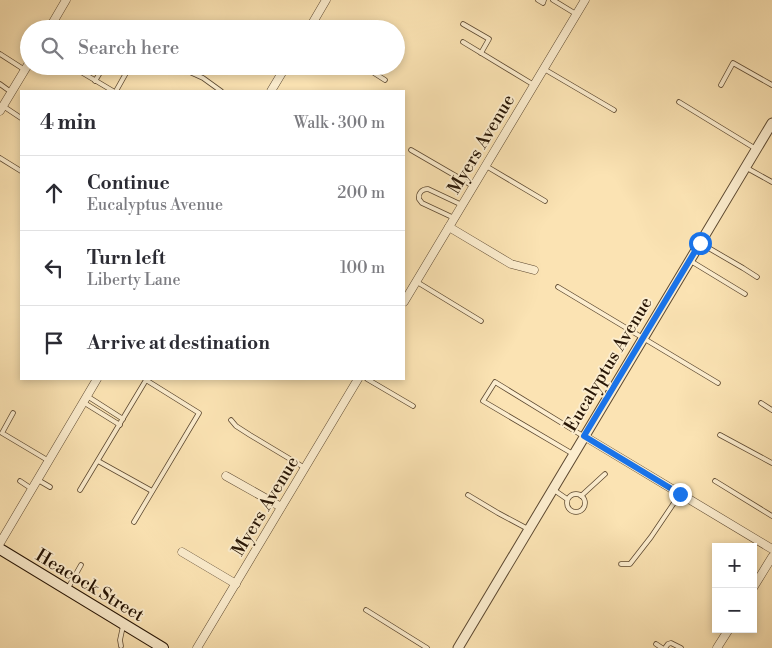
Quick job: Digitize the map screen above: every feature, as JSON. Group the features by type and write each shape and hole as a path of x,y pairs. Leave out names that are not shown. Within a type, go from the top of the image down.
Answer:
{"main road":[{"name":"Heacock Street","path":"0,549 163,648"}],"street":[{"path":"54,20 66,0"},
{"path":"314,20 326,0"},
{"name":"Myers Avenue","path":"405,300 584,0"},
{"path":"2,108 22,75"},
{"path":"272,90 281,75"},
{"name":"Eucalyptus Avenue","path":"458,648 772,123"},
{"path":"449,228 511,264 534,270"},
{"path":"0,543 96,380"},
{"name":"Myers Avenue","path":"197,648 357,380"},
{"path":"584,436 772,549"},
{"path":"226,476 282,507"},
{"path":"182,552 236,584"},
{"path":"757,581 772,557"},
{"path":"717,648 726,633"}],"lane":[{"path":"538,0 542,3 544,0"},
{"path":"553,0 576,14"},
{"path":"463,24 489,40 481,53"},
{"path":"463,42 534,85"},
{"path":"0,54 20,63"},
{"path":"721,85 733,63 772,85"},
{"path":"544,69 614,110"},
{"path":"86,75 112,90"},
{"path":"95,81 99,75"},
{"path":"115,90 124,75"},
{"path":"196,75 220,90"},
{"path":"377,75 385,80"},
{"path":"0,84 12,92"},
{"path":"679,102 756,149"},
{"path":"2,108 20,117"},
{"path":"411,150 473,186"},
{"path":"0,158 20,170"},
{"path":"486,166 545,201"},
{"path":"745,167 772,182"},
{"path":"454,218 422,203 419,199 422,190 428,189 462,205"},
{"path":"700,243 757,277"},
{"path":"689,260 745,294"},
{"path":"416,281 481,321"},
{"path":"558,287 718,383"},
{"path":"80,490 146,380 199,413 134,522"},
{"path":"369,380 413,406"},
{"path":"573,454 483,402 495,382 584,436"},
{"path":"85,399 123,419"},
{"path":"85,399 120,425"},
{"path":"761,403 772,410"},
{"path":"13,413 2,433 49,461"},
{"path":"232,420 236,426 304,468"},
{"path":"720,435 772,463"},
{"path":"98,461 152,491"},
{"path":"582,496 605,474"},
{"path":"38,480 50,486"},
{"path":"20,481 32,489"},
{"path":"715,481 772,516"},
{"path":"552,489 567,499"},
{"path":"567,499 574,494 582,496"},
{"path":"621,564 630,564 680,494"},
{"path":"468,495 528,529"},
{"path":"567,499 568,508 576,512 582,509 584,504 582,496"},
{"path":"67,590 81,565"},
{"path":"366,610 427,648"},
{"path":"121,646 120,640 124,624"},
{"path":"656,644 664,648 671,643 681,648"}],"route":[{"path":"680,494 584,436 700,243"}]}
